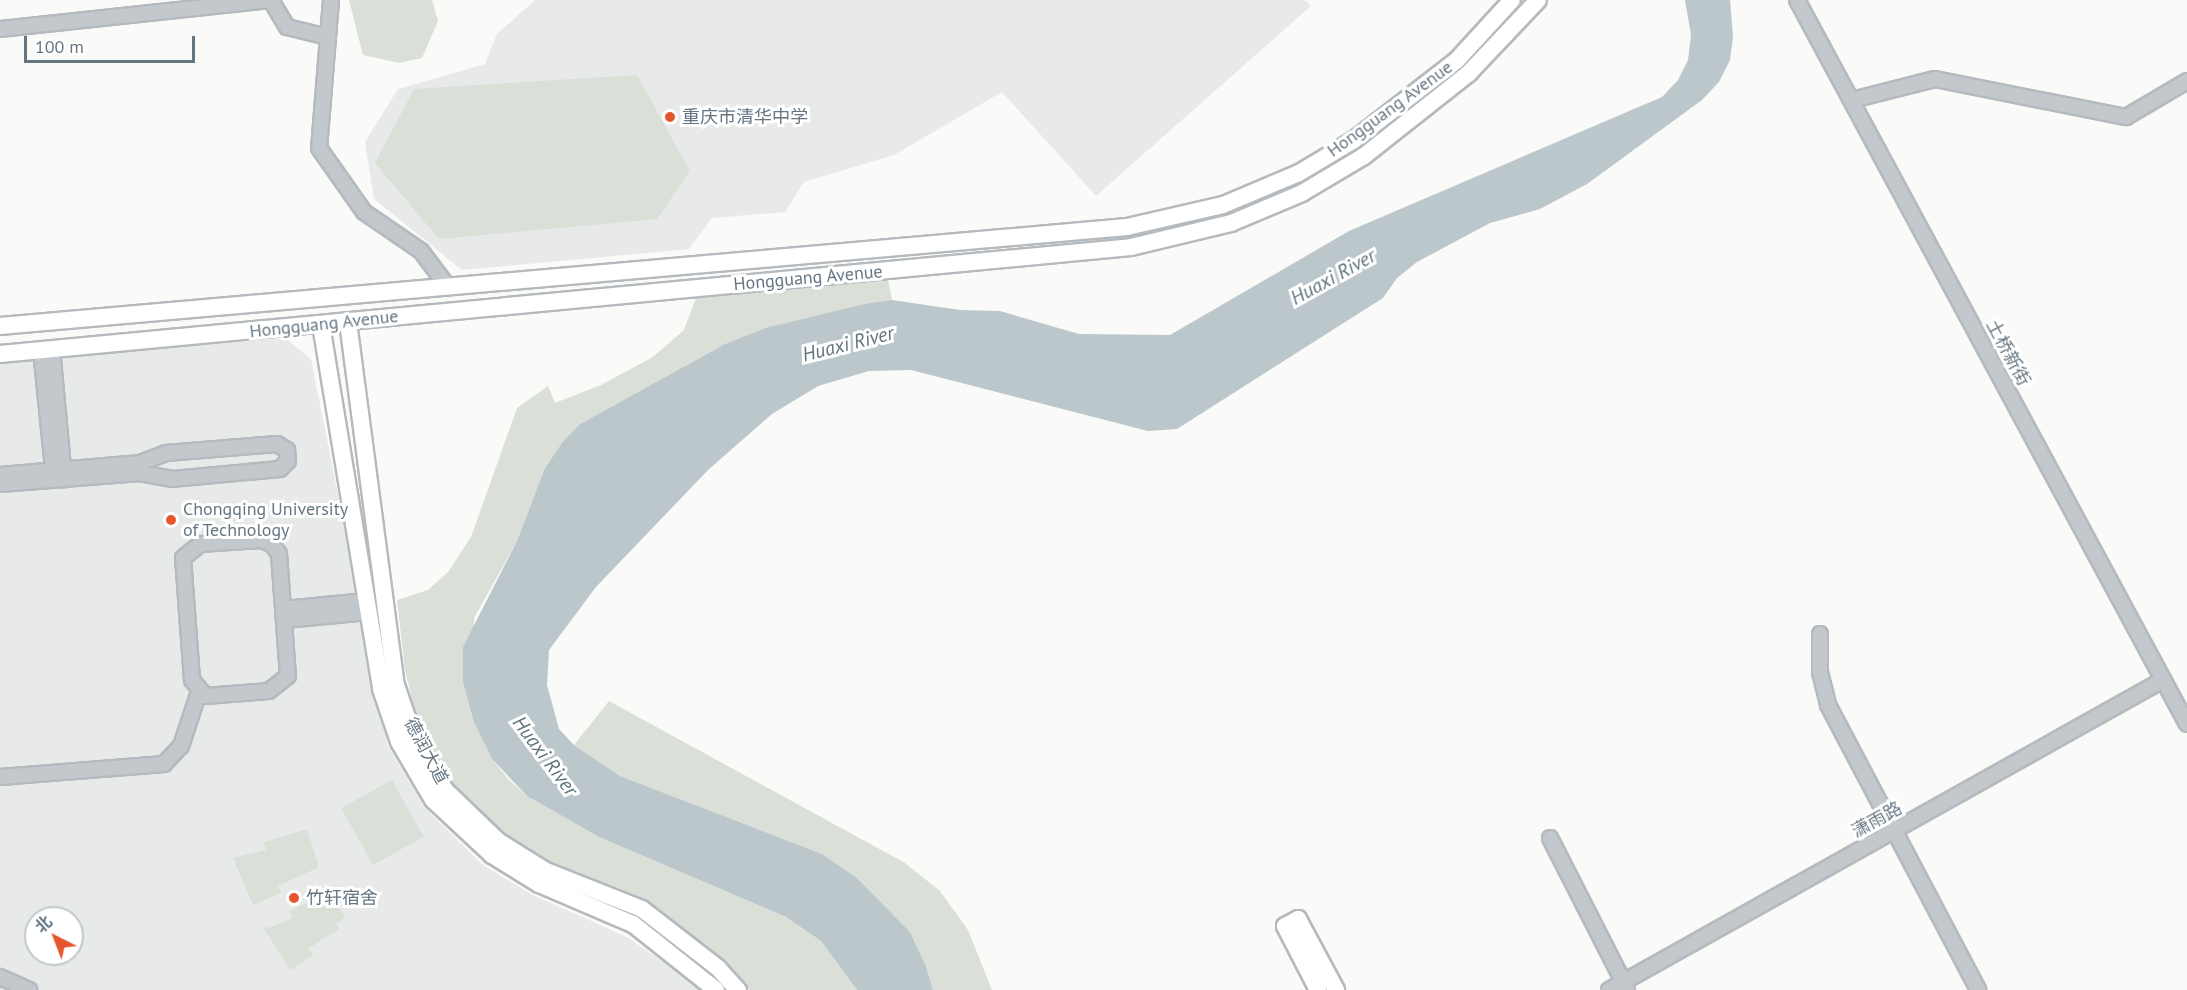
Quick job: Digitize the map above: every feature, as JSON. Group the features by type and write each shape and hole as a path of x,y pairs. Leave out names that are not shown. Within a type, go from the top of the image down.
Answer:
{"main road":[{"name":"Hongguang Avenue","path":"0,326 1127,228 1223,205 1299,173 1354,140 1457,60 1512,0"},
{"name":"Hongguang Avenue","path":"0,354 1123,248 1231,223 1302,193 1364,156 1469,73 1538,0"},
{"name":"德润大道","path":"348,322 396,685 413,735 445,790 498,841 546,871 642,909 718,968 738,990"},
{"name":"德润大道","path":"321,325 381,689 399,742 433,800 492,855 538,884 633,924 716,990"},
{"path":"1318,990 1292,923 1336,990"}],"street":[{"path":"332,0 319,148 364,212 421,251 447,287"},
{"name":"土桥新街","path":"1797,0 2187,724"},
{"path":"0,29 272,1 287,27 328,37"},
{"path":"1852,100 1935,79 2126,117 2187,81"},
{"path":"47,350 59,475"},
{"path":"0,475 59,475 140,473 173,479 280,469 288,462 287,450 277,444 166,453 140,463 59,475 0,484"},
{"path":"261,540 272,544 279,554 285,615 290,668 277,687 212,697 199,692 192,680 182,566 188,552 200,544 261,540"},
{"path":"285,615 368,606"},
{"path":"1820,634 1820,672 1828,705 1978,990"},
{"name":"潇雨路","path":"1609,990 1625,986 2163,680"},
{"path":"0,777 164,764 181,746 199,692"},
{"path":"1550,838 1625,986"},
{"path":"0,977 29,990"}],"shaded area":[{"path":"349,0 432,0 438,21 422,58 399,63 363,55"},
{"name":"重庆市清华中学","path":"535,0 1304,0 1311,6 1096,196 1002,92 894,155 804,182 785,212 712,218 689,249 462,270 374,199 365,142 398,89 485,64 497,34"},
{"path":"637,75 690,171 657,219 439,239 375,163 414,89"},
{"path":"888,280 892,300 765,328 725,344 580,424 544,470 517,541 474,618 474,722 492,759 508,779 527,796 599,837 786,917 821,941 857,990 749,990 723,961 548,864 503,833 451,784 420,732 405,670 397,600 428,590 448,572 471,537 517,408 548,386 555,403 601,385 653,357 684,330 696,298"},
{"name":"Chongqing University of Technology","path":"285,338 311,359 388,746 424,807 483,865 533,895 627,937 704,990 0,990 0,362"},
{"path":"609,701 905,863 940,891 968,930 992,990 933,990 926,966 910,932 856,877 822,854 620,776 574,745"},
{"path":"392,780 424,837 373,865 341,808"},
{"path":"307,829 319,867 278,886 281,893 253,905 233,858 266,850 264,842"},
{"path":"331,891 345,918 336,924 339,929 309,948 313,955 290,970 263,927 269,928 293,918 290,911"}],"water":[{"name":"Huaxi River","path":"1685,0 1730,0 1733,37 1730,60 1719,82 1702,100 1587,184 1540,209 1490,223 1417,262 1397,278 1383,298 1177,429 1148,431 911,370 869,371 818,386 772,414 708,470 596,587 549,650 547,685 559,729 574,745 620,776 822,854 856,877 910,932 926,966 933,990 857,990 821,941 786,917 599,837 527,796 492,759 474,722 463,682 463,647 517,541 544,470 562,443 580,424 725,344 765,328 865,304 892,300 960,310 1000,311 1079,334 1170,335 1349,231 1662,97 1678,80 1688,60 1691,35"}],"place":[{"name":"重庆市清华中学","path":"670,117"},
{"name":"Chongqing University of Technology","path":"171,520"},
{"name":"竹轩宿舍","path":"294,898"}]}
